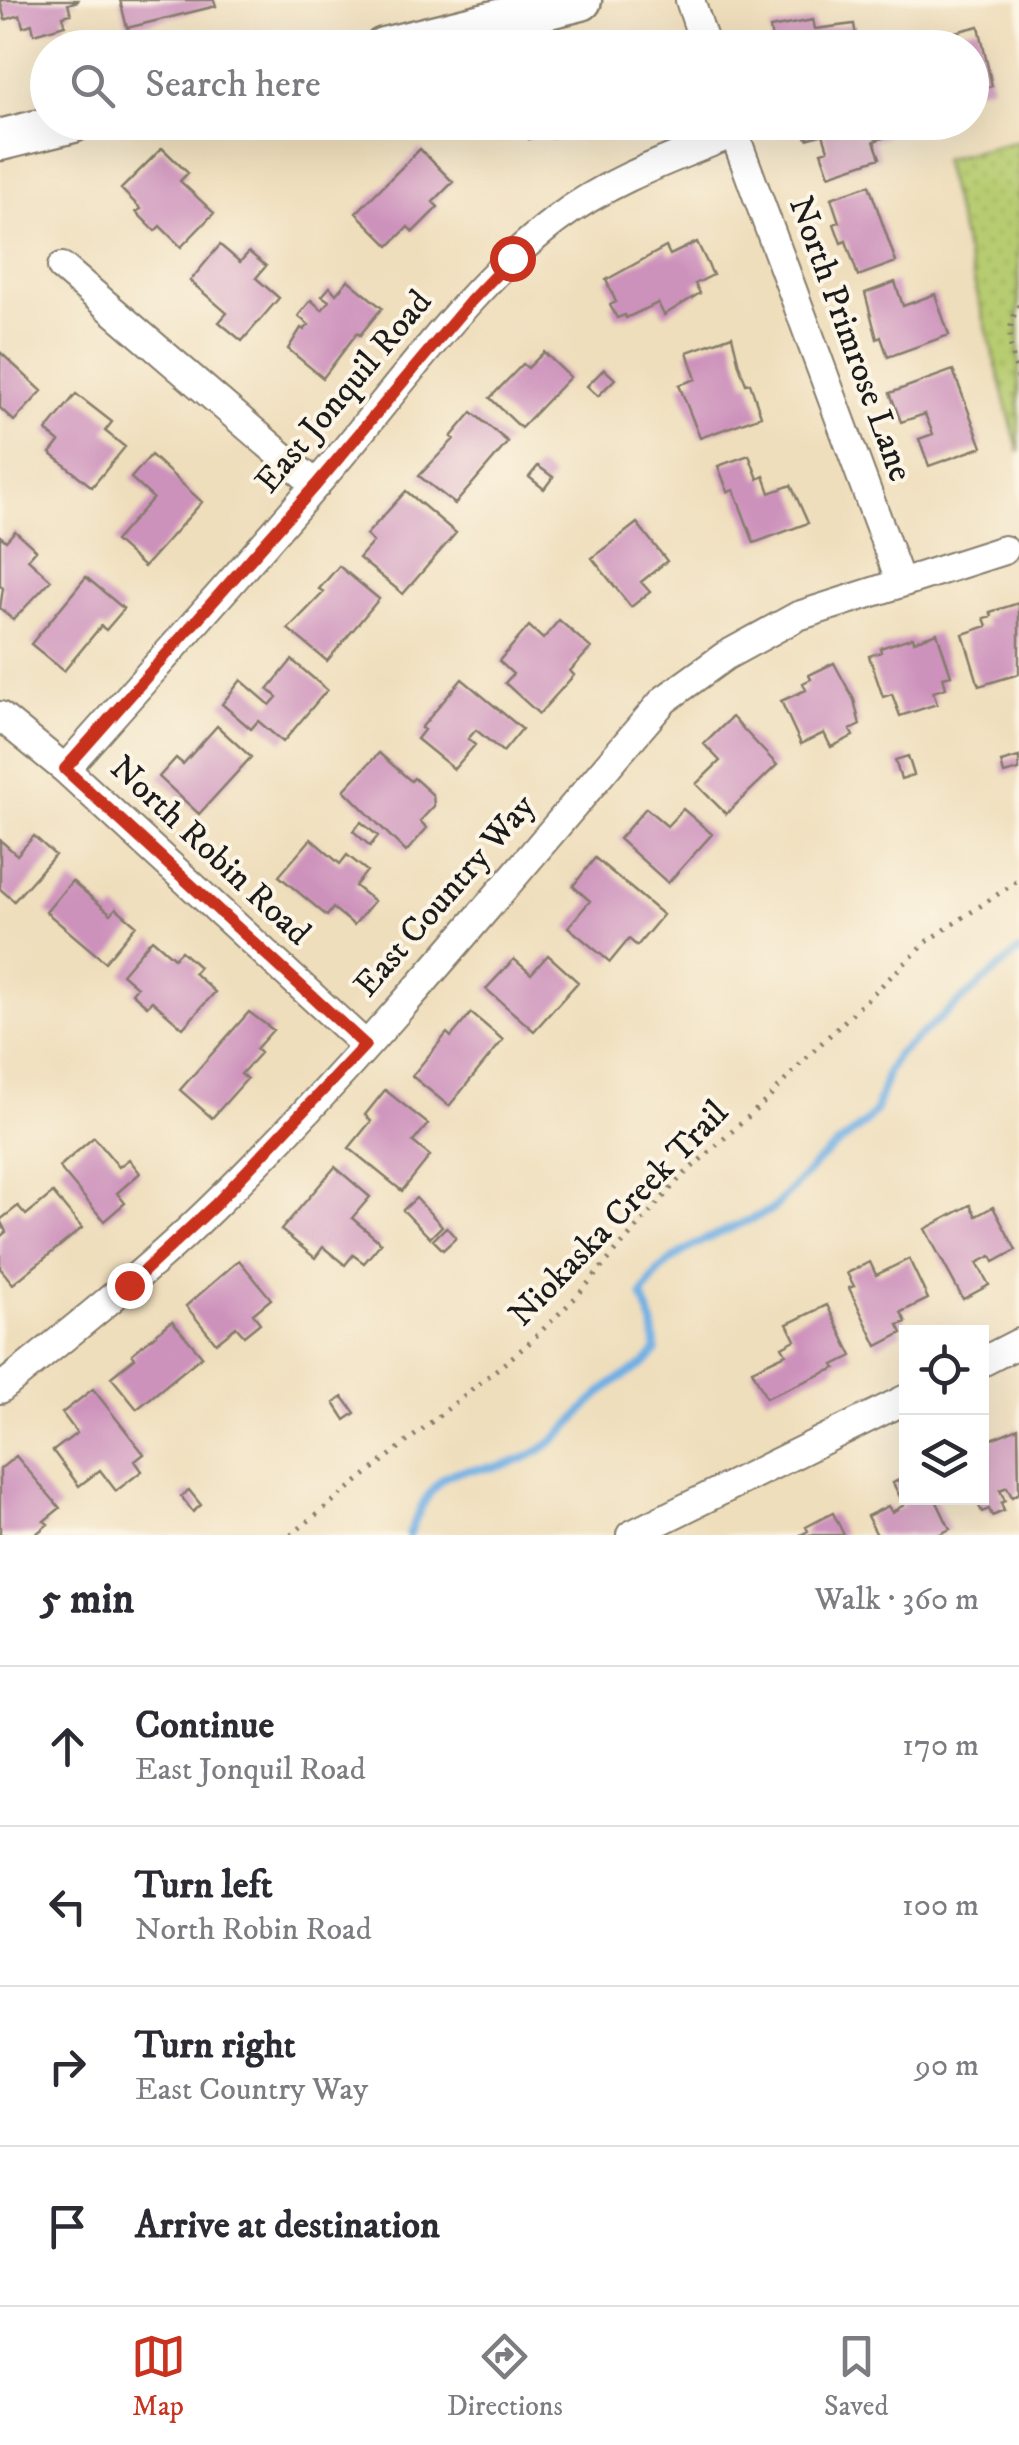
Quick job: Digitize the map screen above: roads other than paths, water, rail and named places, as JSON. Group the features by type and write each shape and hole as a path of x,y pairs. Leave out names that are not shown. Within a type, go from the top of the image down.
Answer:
{"street":[{"path":"458,30 580,0"},
{"path":"690,0 700,30"},
{"path":"0,140 30,133"},
{"name":"East Jonquil Road","path":"65,769 512,258 557,219 608,186 706,140"},
{"name":"North Primrose Lane","path":"736,140 900,581"},
{"path":"62,267 316,485"},
{"name":"East Country Way","path":"0,1389 129,1285 215,1205 365,1045 664,700 760,634 798,616 1004,550"},
{"name":"North Robin Road","path":"0,716 65,769 365,1045"},
{"path":"989,1359 1019,1344"},
{"path":"631,1535 899,1402"}],"waterway":[{"path":"409,1535 422,1505 447,1476 510,1464 533,1454 555,1439 602,1391 645,1363 656,1351 653,1324 642,1295 659,1270 704,1240 772,1210 819,1160 876,1110 897,1055 1019,951"}]}
